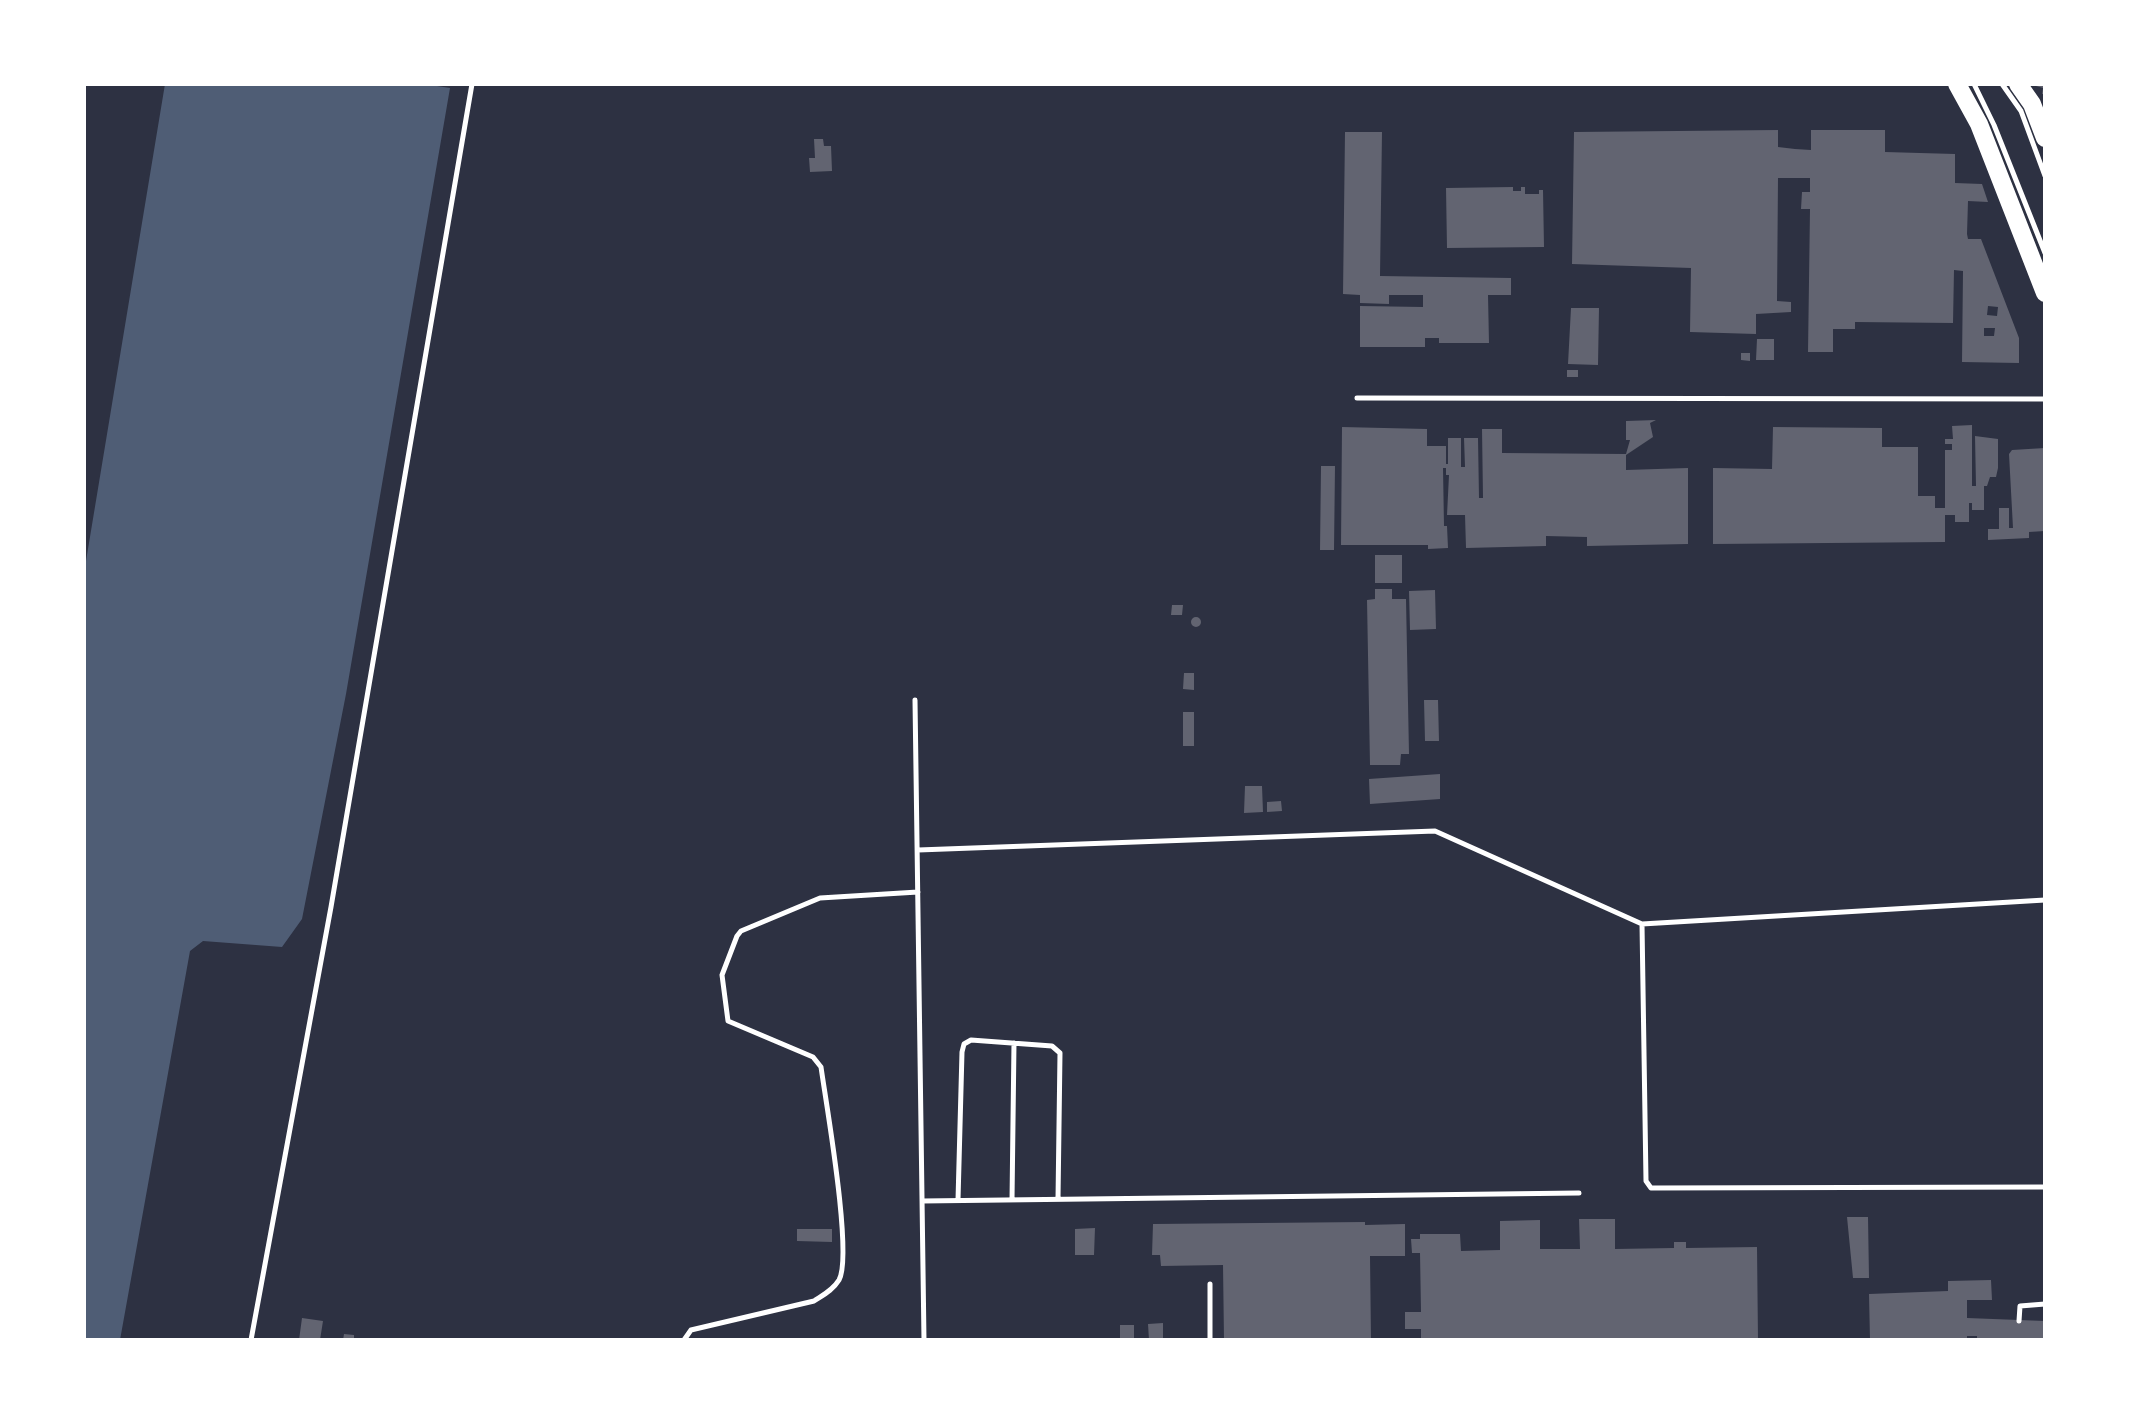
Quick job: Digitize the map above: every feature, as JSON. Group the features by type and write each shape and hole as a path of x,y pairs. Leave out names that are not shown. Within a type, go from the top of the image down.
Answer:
{"main road":[{"path":"1957,84 1979,124 2045,293"},
{"path":"2018,84 2032,104 2045,138"}],"lane":[{"path":"251,1340 334,894 472,84"},
{"path":"1974,84 1994,125 2045,253"},
{"path":"2002,84 2021,111 2045,176"},
{"path":"1357,398 2045,399"},
{"path":"915,700 924,1340"},
{"path":"918,850 1434,831 1642,924 2045,901"},
{"path":"684,1340 691,1330 814,1301 831,1290 839,1279 843,1264 836,1170 821,1067 813,1057 728,1021 722,975 737,936 741,931 820,898 918,892"},
{"path":"1642,924 1646,1181 1651,1188 2045,1187"},
{"path":"958,1200 962,1047 971,1040 1052,1046 1060,1052 1058,1199"},
{"path":"1012,1200 1014,1043"},
{"path":"922,1201 1579,1193"},
{"path":"1210,1284 1210,1340"},
{"path":"2019,1321 2020,1306 2045,1304"}],"water":[{"path":"165,84 424,84 450,88 346,694 302,919 282,947 203,941 190,951 120,1340 84,1340 84,573"}],"building":[{"path":"2029,84 2045,84 2045,94 2042,94 2043,88"},
{"path":"1778,130 1778,147 1811,150 1811,130 1885,130 1885,152 1955,154 1955,183 1982,184 1988,202 1968,201 1967,234 1968,239 1981,239 2019,338 2019,363 1962,362 1963,271 1954,270 1953,323 1855,322 1855,329 1833,329 1833,352 1808,352 1810,209 1801,209 1802,192 1810,192 1810,178 1778,178 1777,301 1791,302 1791,312 1756,314 1756,334 1690,332 1691,268 1572,264 1574,132","holes":["1988,306 1998,307 1997,316 1987,315","1984,328 1995,328 1994,336 1984,336"]},
{"path":"1345,132 1382,132 1380,276 1511,278 1511,295 1488,295 1489,343 1439,343 1439,338 1425,338 1425,347 1360,347 1360,306 1423,307 1423,295 1389,295 1389,304 1360,303 1360,295 1343,294"},
{"path":"814,139 823,139 824,146 831,146 832,171 810,172 809,158 815,158"},
{"path":"1513,187 1513,191 1521,191 1521,187 1525,187 1525,194 1539,194 1539,190 1543,190 1544,247 1447,248 1446,188"},
{"path":"1571,308 1599,308 1598,365 1568,364"},
{"path":"1757,339 1774,339 1774,360 1756,360"},
{"path":"1741,353 1750,353 1750,361 1741,360"},
{"path":"1567,370 1578,370 1578,377 1567,377"},
{"path":"1656,420 1650,423 1653,437 1626,455 1626,470 1688,468 1688,544 1587,546 1587,537 1546,536 1546,546 1466,548 1465,515 1447,515 1449,475 1446,475 1446,468 1443,468 1444,526 1447,526 1448,548 1428,549 1428,545 1341,545 1342,427 1427,429 1427,446 1446,446 1446,464 1448,438 1461,438 1461,467 1465,467 1464,438 1478,438 1479,498 1483,498 1482,429 1502,429 1502,453 1626,454 1630,440 1626,440 1626,421"},
{"path":"1972,425 1972,486 1976,486 1975,436 1998,439 1996,477 1990,477 1987,486 1984,486 1984,510 1972,510 1972,503 1969,503 1969,522 1955,522 1955,515 1945,515 1945,542 1713,544 1713,468 1772,469 1773,427 1882,428 1882,447 1918,447 1918,496 1935,496 1935,508 1945,508 1945,450 1952,450 1952,444 1945,444 1945,439 1953,439 1952,426"},
{"path":"2045,448 2045,531 2029,532 2029,538 1988,540 1988,529 1999,529 1999,508 2009,508 2009,528 2013,528 2009,454 2012,450"},
{"path":"1321,466 1335,466 1334,550 1320,550"},
{"path":"1375,555 1402,555 1402,583 1375,583"},
{"path":"1375,589 1392,589 1392,599 1406,599 1409,754 1401,754 1400,765 1370,765 1367,600 1375,599"},
{"path":"1435,590 1436,629 1410,630 1409,591"},
{"path":"1172,605 1183,605 1182,615 1171,615"},
{"path":"1196,617 1201,622 1196,627 1191,622"},
{"path":"1184,673 1194,673 1194,690 1183,689"},
{"path":"1424,700 1438,700 1439,741 1425,741"},
{"path":"1183,712 1194,712 1194,746 1183,746"},
{"path":"1440,774 1440,799 1370,804 1369,779"},
{"path":"1245,786 1262,786 1263,812 1244,813"},
{"path":"1281,801 1282,811 1267,812 1267,802"},
{"path":"1847,1217 1868,1217 1869,1278 1853,1278"},
{"path":"1579,1219 1615,1219 1615,1249 1674,1248 1674,1242 1686,1242 1686,1248 1757,1247 1758,1340 1421,1340 1421,1329 1405,1329 1405,1312 1421,1312 1420,1253 1412,1253 1411,1239 1420,1239 1420,1234 1460,1234 1461,1251 1500,1250 1500,1221 1540,1220 1540,1249 1580,1249"},
{"path":"1365,1222 1365,1225 1405,1224 1405,1256 1370,1256 1371,1340 1224,1340 1223,1265 1161,1266 1160,1255 1152,1255 1153,1224"},
{"path":"1095,1228 1094,1255 1075,1255 1075,1229"},
{"path":"797,1229 832,1229 832,1242 797,1241"},
{"path":"1991,1280 1992,1300 1967,1300 1967,1318 2045,1321 2045,1340 1977,1340 1977,1336 1967,1336 1967,1340 1870,1340 1869,1294 1948,1291 1948,1281"},
{"path":"302,1318 323,1321 320,1340 299,1340"},
{"path":"1163,1323 1163,1340 1149,1340 1148,1324"},
{"path":"1120,1325 1134,1325 1134,1340 1120,1340"},
{"path":"344,1334 354,1335 354,1340 343,1340"}]}
